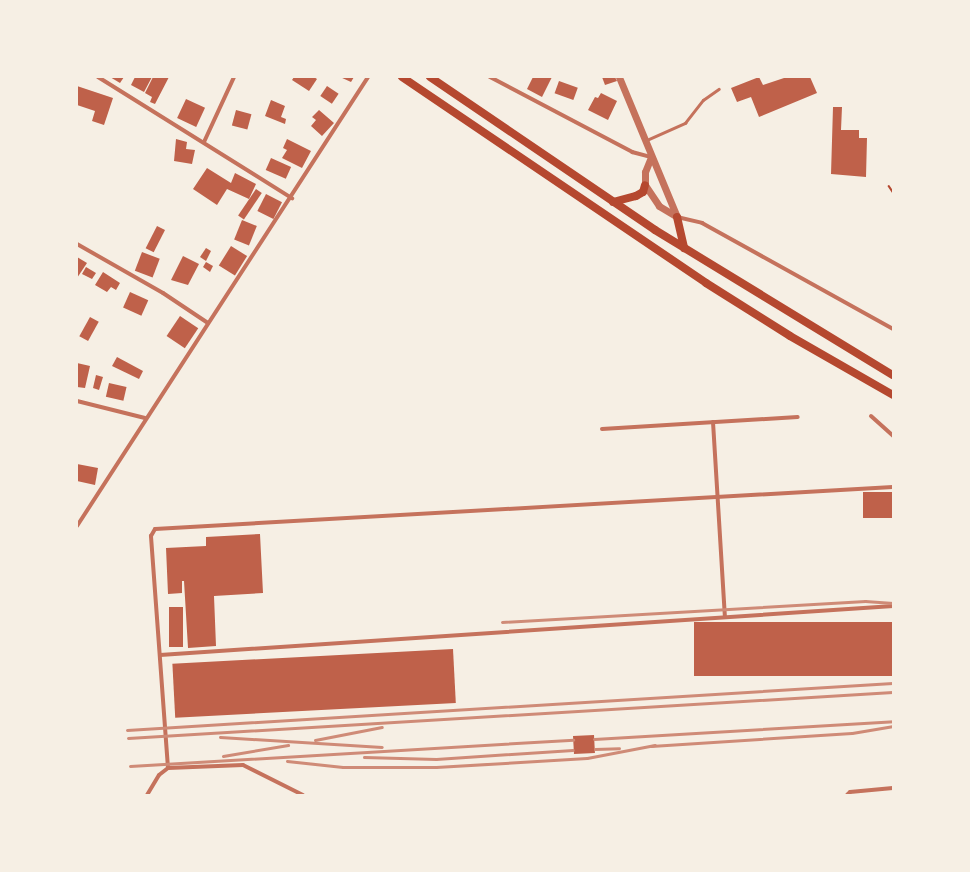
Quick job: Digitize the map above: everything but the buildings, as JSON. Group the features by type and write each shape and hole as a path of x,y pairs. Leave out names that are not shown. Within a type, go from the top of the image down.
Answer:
{"main road":[{"path":"402,77 706,283 790,336 893,395"},
{"path":"430,77 613,202 684,248 893,375"},
{"path":"613,202 636,196 643,192 645,185"},
{"path":"676,217 684,248"}],"street":[{"path":"98,77 292,198"},
{"path":"204,142 234,77"},
{"path":"77,526 145,418 292,198 368,77"},
{"path":"490,77 632,152 650,157"},
{"path":"619,77 650,157 676,217"},
{"path":"650,157 645,172 645,185 659,206 676,217 702,223 893,329"},
{"path":"77,244 163,293 208,323"},
{"path":"77,401 145,418"},
{"path":"871,416 893,436"},
{"path":"602,429 798,417"},
{"path":"712,422 725,617"},
{"path":"168,768 151,536 155,529 893,487"},
{"path":"160,655 893,606"},
{"path":"148,795 159,775 168,768 243,765 303,795"},
{"path":"847,795 850,792 893,788"}],"lane":[{"path":"644,141 685,123 703,100 719,89"}],"path":[{"path":"889,186 893,192"}],"railway":[{"path":"502,622 865,601 893,603"},
{"path":"127,730 893,683"},
{"path":"128,738 893,692"},
{"path":"594,739 893,721"},
{"path":"651,746 852,733 893,726"},
{"path":"315,740 382,727"},
{"path":"220,737 382,747"},
{"path":"130,766 573,740"},
{"path":"223,756 288,745"},
{"path":"287,761 343,767 436,767 587,758 655,745"},
{"path":"595,749 619,748"},
{"path":"364,757 436,759 573,750"}]}
